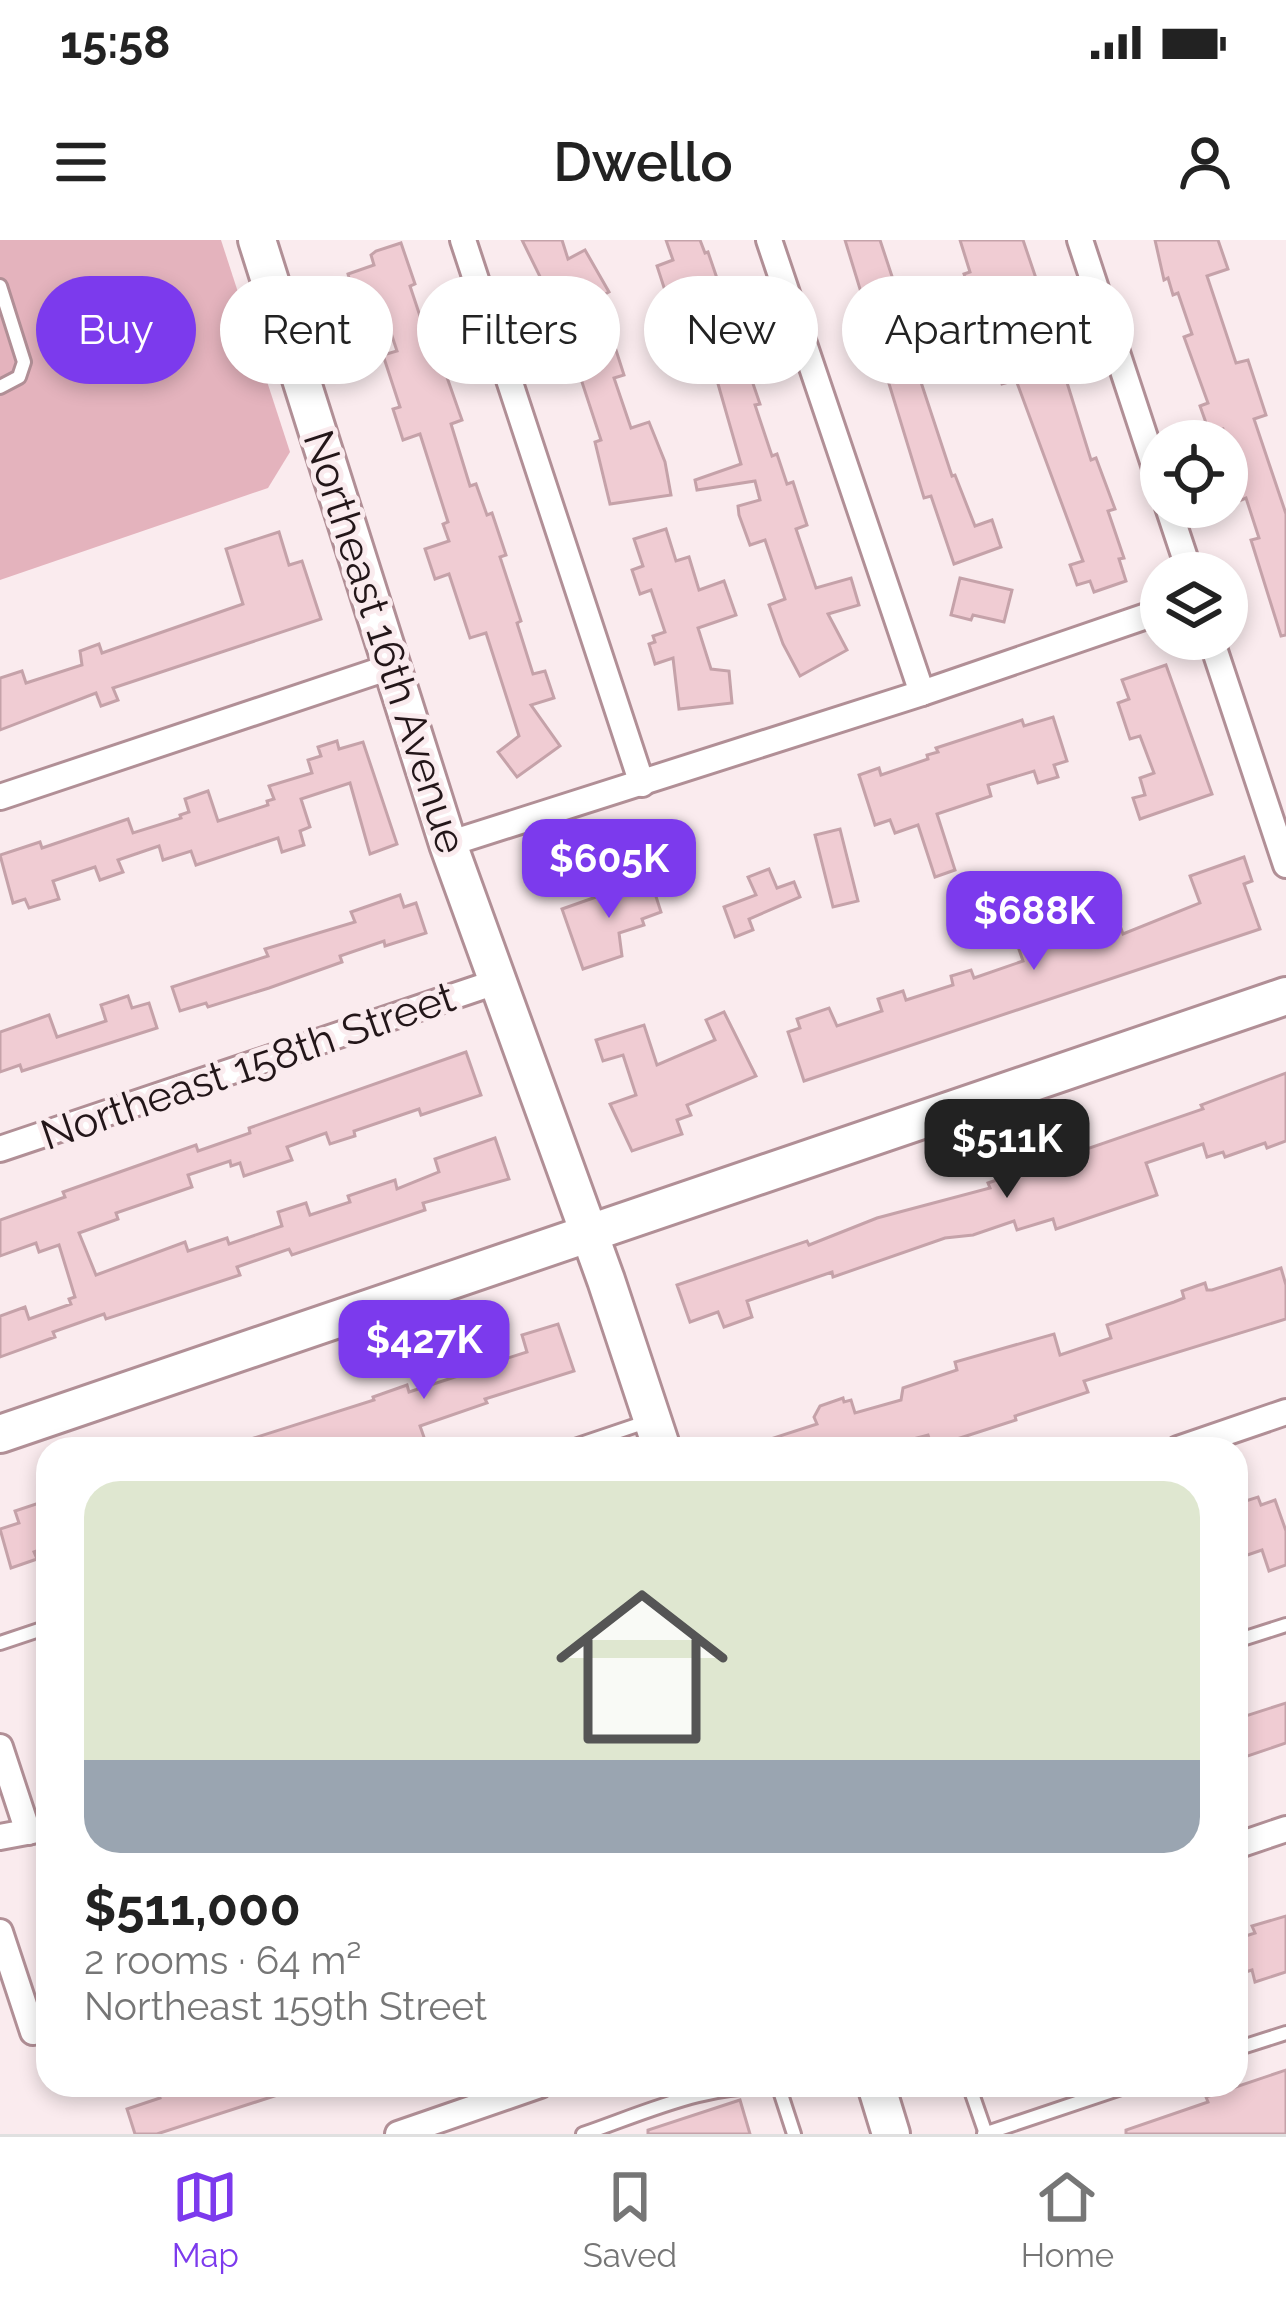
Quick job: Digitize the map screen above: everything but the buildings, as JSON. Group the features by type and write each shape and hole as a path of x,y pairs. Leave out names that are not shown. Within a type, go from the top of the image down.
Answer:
{"street":[{"name":"Northeast 16th Avenue","path":"257,240 448,844 657,1434"},
{"path":"463,240 642,784"},
{"path":"770,240 922,693"},
{"path":"1080,240 1140,422"},
{"path":"448,844 1140,618"},
{"path":"1218,660 1286,865"},
{"path":"0,797 393,666"},
{"name":"Northeast 158th Street","path":"0,1149 496,982"},
{"path":"0,1434 1286,996"},
{"path":"1213,1437 1286,1412"},
{"path":"0,1747 36,1826"},
{"path":"1248,1842 1286,1828"},
{"path":"0,1837 36,1830"},
{"path":"0,1932 5,1966 36,2025"},
{"path":"398,2134 505,2097"},
{"path":"880,2097 891,2134"}],"lane":[{"path":"0,286 23,362 19,377 0,387"},
{"path":"1248,1638 1286,1625"},
{"path":"0,1643 36,1631"},
{"path":"1248,2045 1286,2032"},
{"path":"583,2134 691,2097"},
{"path":"782,2097 794,2134"},
{"path":"973,2097 985,2134 1094,2097"}],"shaded area":[{"path":"0,240 221,240 233,276 220,276 220,384 268,384 290,452 268,488 0,580"}]}
